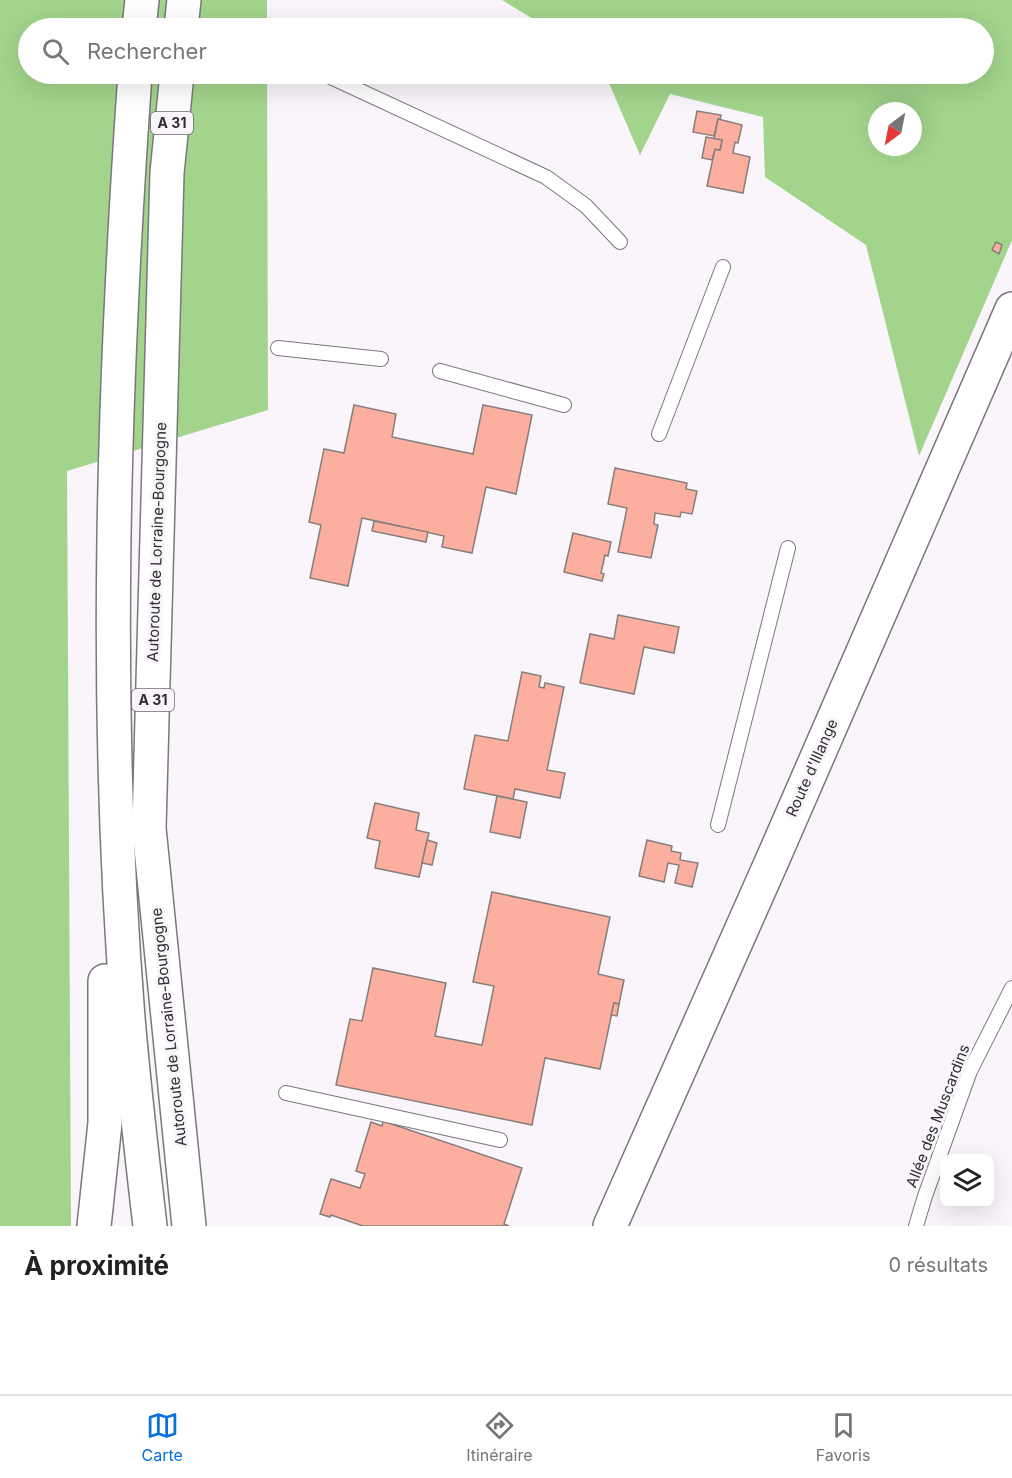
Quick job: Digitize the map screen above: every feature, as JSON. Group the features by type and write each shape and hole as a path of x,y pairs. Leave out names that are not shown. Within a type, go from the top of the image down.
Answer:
{"main road":[{"path":"140,18 142,0"},
{"path":"182,18 184,0"},
{"name":"A 31","path":"134,84 117,410 115,689 121,900 129,1028 150,1226"},
{"name":"Autoroute de Lorraine-Bourgogne","path":"176,84 167,185 149,828 189,1226"},
{"name":"Route d'Illange","path":"610,1226 1012,309"},
{"path":"94,1226 105,1123 105,958 121,900"}],"lane":[{"path":"346,84 546,177 586,206 620,242"},
{"path":"659,434 723,267"},
{"path":"278,348 381,359"},
{"path":"440,370 564,405"},
{"path":"718,825 788,548"},
{"name":"Allée des Muscardins","path":"916,1226 970,1071 1012,988"},
{"path":"286,1093 500,1140"}],"green space":[{"path":"0,0 267,0 267,18 18,18 18,84 267,84 268,410 67,471 71,1226 0,1226"},
{"path":"502,0 1012,0 1012,240 919,456 866,245 765,177 763,117 670,94 640,155 609,84 994,84 994,18 532,18"}],"building":[{"path":"697,111 721,115 714,136 693,132"},
{"path":"718,119 742,125 733,153 750,157 743,193 707,186 715,149 720,150 722,140 714,139"},
{"path":"706,137 722,140 720,150 715,149 712,160 702,158"},
{"path":"996,242 1002,245 999,254 992,250"},
{"path":"354,405 396,414 392,437 473,454 483,405 532,415 516,494 486,487 472,553 442,547 444,536 362,518 348,586 310,578 321,525 309,522 324,449 344,453"},
{"path":"615,468 687,483 686,489 697,491 692,514 681,512 680,517 655,513 654,524 658,525 651,558 618,552 627,508 608,504"},
{"path":"374,521 428,532 426,542 372,531"},
{"path":"573,533 611,542 608,556 605,555 601,573 604,574 602,581 564,572"},
{"path":"618,615 679,627 674,653 644,647 634,694 580,683 590,634 614,639"},
{"path":"522,672 541,676 539,687 544,688 545,683 564,687 547,770 565,773 560,798 515,789 513,799 464,789 475,735 508,741"},
{"path":"497,796 527,802 520,838 490,832"},
{"path":"375,803 419,813 416,830 429,833 419,877 375,868 380,841 367,838"},
{"path":"427,840 437,843 432,865 422,863"},
{"path":"647,840 672,846 671,851 681,853 680,860 698,863 692,887 675,883 679,865 668,863 664,882 639,876"},
{"path":"492,892 610,917 598,974 624,980 619,1004 614,1003 600,1069 545,1058 532,1125 336,1085 350,1019 362,1021 373,968 446,983 435,1036 482,1045 494,986 473,982"},
{"path":"614,1003 619,1004 617,1016 611,1015"},
{"path":"383,1121 522,1168 504,1224 509,1226 363,1226 331,1215 330,1217 320,1214 331,1179 360,1188 365,1174 356,1171 371,1122 382,1126"}]}
